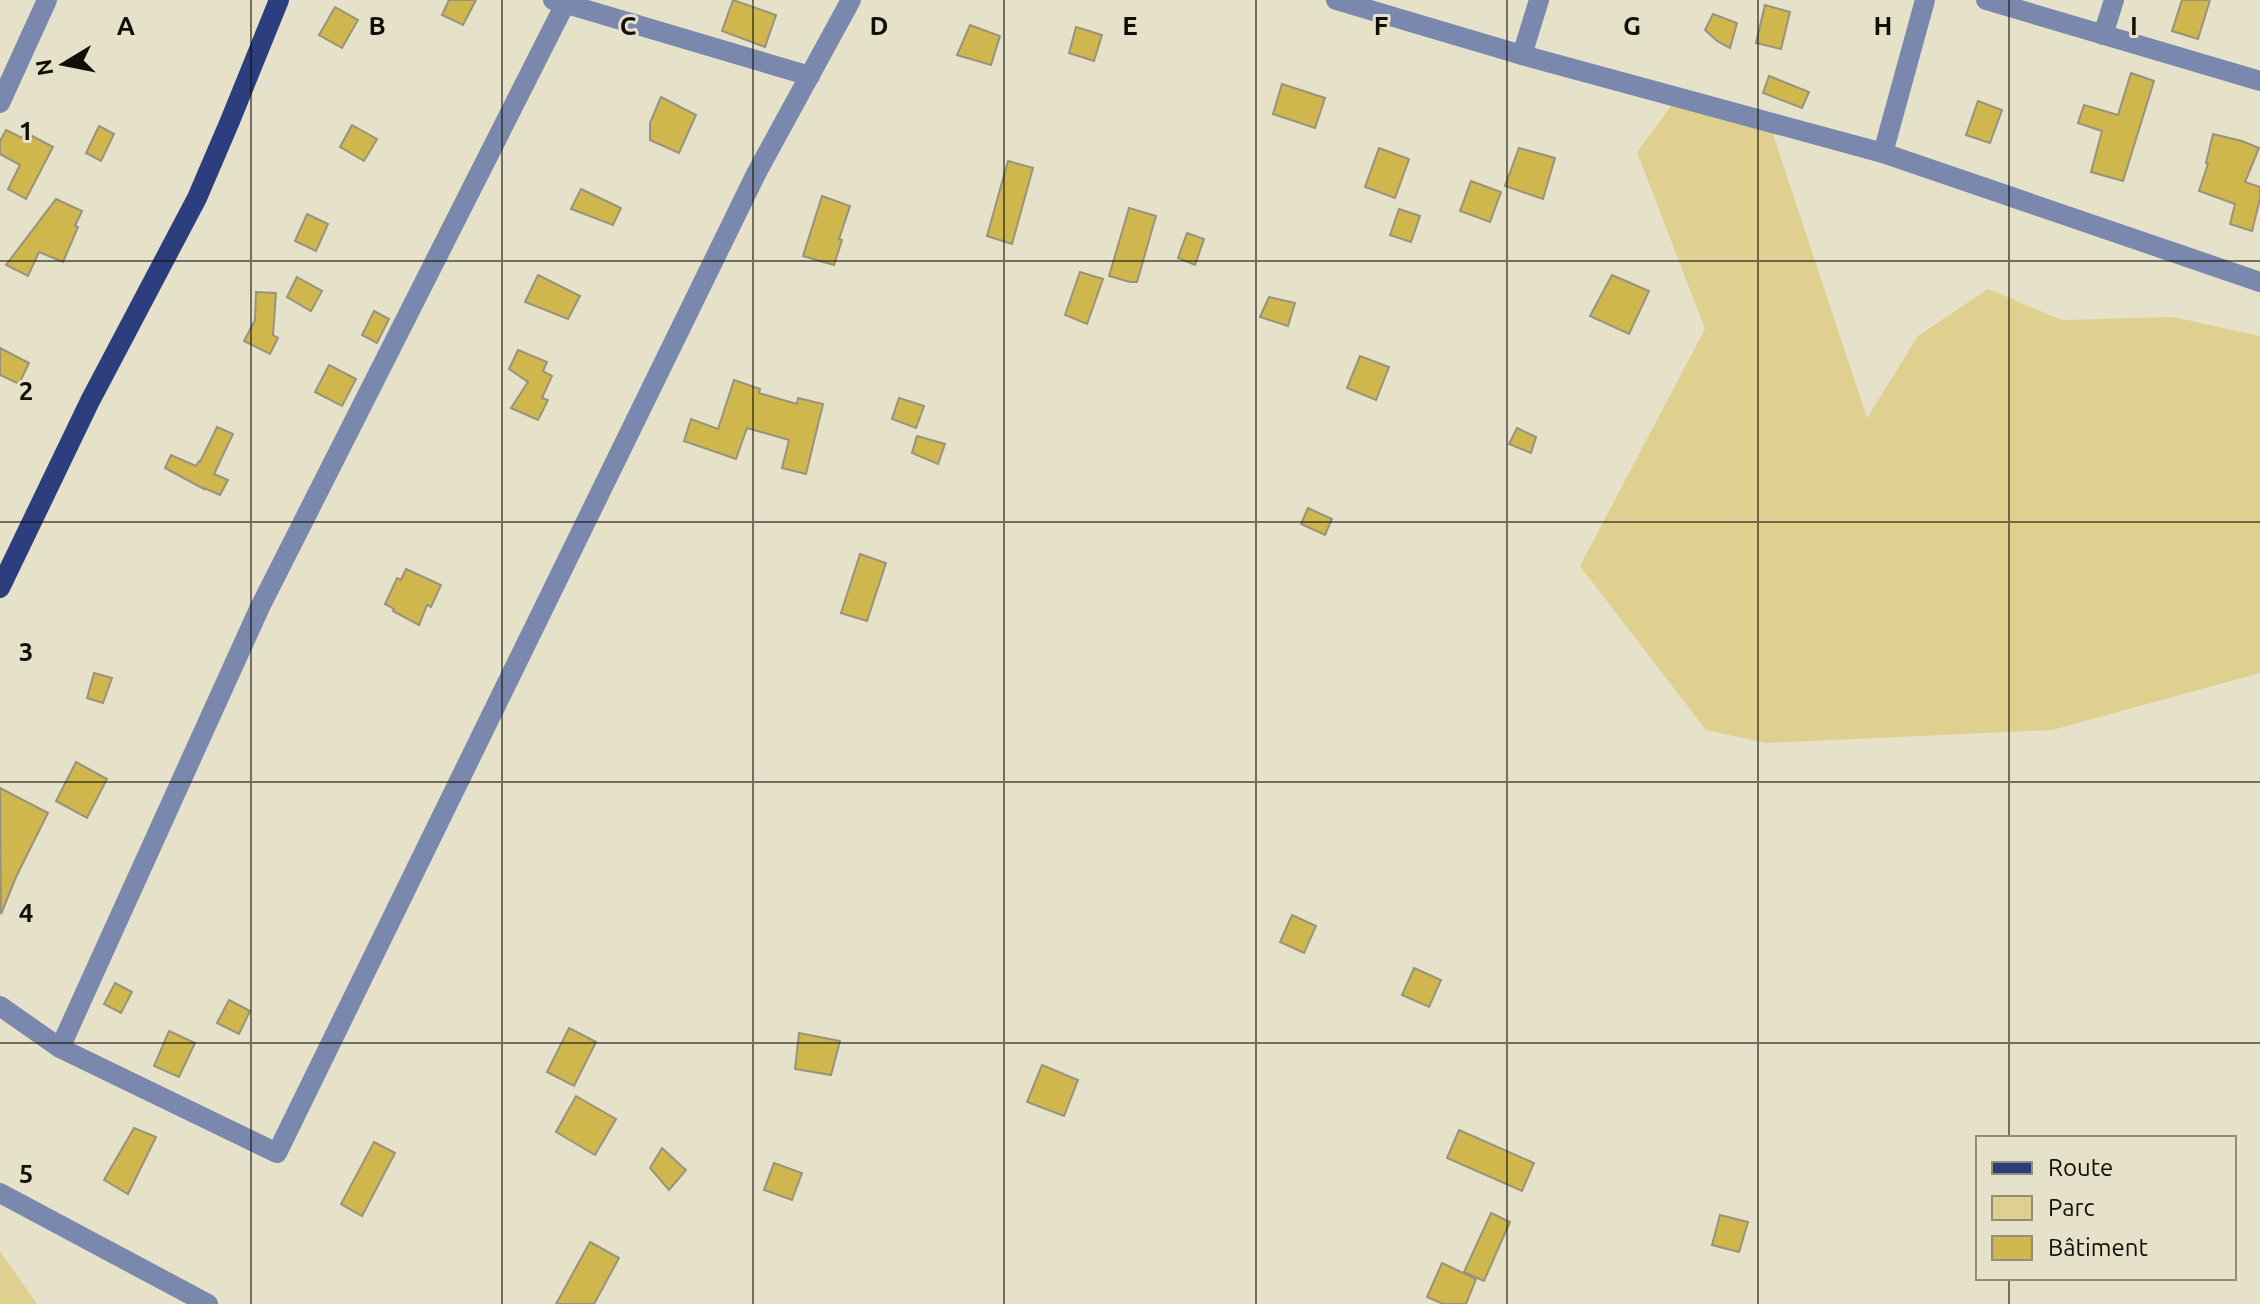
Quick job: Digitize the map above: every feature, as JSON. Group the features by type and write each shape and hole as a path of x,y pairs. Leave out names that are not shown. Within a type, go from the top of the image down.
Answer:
{"main road":[{"path":"0,588 90,401 197,198 279,0"}],"street":[{"path":"0,103 47,0"},
{"path":"0,1006 60,1048 277,1153 757,172 851,0"},
{"path":"1522,55 1539,0"},
{"path":"1883,153 1925,0"},
{"path":"1986,0 2260,81"},
{"path":"2103,35 2114,0"},
{"path":"1345,1 1522,55 1883,153 2260,282"},
{"path":"60,1048 260,607 558,2 810,76"},
{"path":"0,1193 208,1304"}],"green space":[{"path":"1674,102 1772,131 1867,418 1918,336 1988,289 2062,320 2173,317 2260,336 2260,673 2052,730 1766,743 1706,730 1580,566 1705,329 1637,152"},
{"path":"0,1251 2,1254 37,1304 0,1304"}],"building":[{"path":"449,0 476,0 463,25 442,15"},
{"path":"733,0 776,15 765,47 722,31"},
{"path":"2182,0 2210,0 2198,39 2172,31"},
{"path":"1765,5 1790,12 1781,49 1756,43"},
{"path":"335,7 358,20 342,48 319,35"},
{"path":"1713,14 1737,23 1730,48 1705,30"},
{"path":"970,25 1000,36 991,65 957,55"},
{"path":"1076,27 1102,35 1094,61 1069,53"},
{"path":"2131,73 2154,81 2123,181 2091,172 2102,131 2078,123 2084,105 2118,115"},
{"path":"1769,76 1809,92 1802,108 1763,93"},
{"path":"1282,84 1325,98 1315,128 1273,114"},
{"path":"661,97 696,115 679,153 650,140 650,123"},
{"path":"1978,101 2002,110 1990,143 1966,135"},
{"path":"352,125 377,139 364,161 340,147"},
{"path":"99,126 114,134 101,161 86,153"},
{"path":"6,130 22,138 25,132 53,147 26,199 8,189 20,165 0,154 0,141"},
{"path":"2213,134 2259,148 2245,182 2260,187 2252,231 2230,224 2235,204 2199,191"},
{"path":"1379,148 1409,159 1395,198 1365,187"},
{"path":"1519,148 1555,158 1543,199 1505,186"},
{"path":"1008,161 1033,168 1012,244 987,236"},
{"path":"1471,181 1501,192 1490,222 1460,211"},
{"path":"581,189 621,208 613,225 571,209"},
{"path":"822,196 850,206 834,265 803,256"},
{"path":"56,199 82,211 63,262 39,252 28,276 6,265"},
{"path":"1129,208 1156,216 1137,282 1109,276"},
{"path":"1399,209 1420,216 1411,242 1390,235"},
{"path":"307,214 328,224 316,251 295,241"},
{"path":"1187,233 1204,239 1195,265 1178,258"},
{"path":"1080,272 1103,279 1087,324 1065,315"},
{"path":"538,275 580,296 568,319 525,302"},
{"path":"1612,275 1649,291 1629,334 1590,316"},
{"path":"297,277 322,291 311,311 287,297"},
{"path":"256,292 276,293 273,335 278,338 270,354 244,341 255,320"},
{"path":"1269,297 1295,303 1288,326 1260,317"},
{"path":"374,311 389,319 377,343 362,335"},
{"path":"0,348 29,363 19,384 0,375"},
{"path":"518,350 547,362 543,371 552,376 542,398 548,400 538,420 511,408 528,382 509,369"},
{"path":"1360,356 1389,367 1376,400 1347,388"},
{"path":"329,365 356,379 342,406 315,392"},
{"path":"734,380 760,389 759,393 797,404 798,398 823,404 806,474 782,468 789,440 747,428 736,459 684,441 691,419 718,429"},
{"path":"899,398 924,406 916,428 892,419"},
{"path":"217,427 233,434 214,474 228,480 220,495 165,468 171,455 196,466"},
{"path":"1517,428 1536,437 1531,453 1509,444"},
{"path":"917,436 945,444 938,464 912,453"},
{"path":"1308,508 1332,519 1325,535 1301,524"},
{"path":"860,554 886,563 867,621 841,613"},
{"path":"406,569 441,585 431,607 427,605 419,625 385,604 397,578 401,580"},
{"path":"94,673 112,678 103,703 87,698"},
{"path":"76,762 107,779 87,818 56,801"},
{"path":"0,788 48,813 1,914"},
{"path":"1292,915 1316,926 1304,953 1280,942"},
{"path":"1414,968 1441,980 1429,1007 1402,995"},
{"path":"115,983 132,992 121,1013 104,1004"},
{"path":"229,1000 250,1011 239,1034 217,1023"},
{"path":"569,1028 596,1042 574,1086 547,1072"},
{"path":"169,1031 195,1043 179,1077 154,1066"},
{"path":"799,1033 840,1041 831,1075 795,1069"},
{"path":"1042,1065 1078,1080 1064,1116 1027,1102"},
{"path":"576,1096 616,1119 595,1155 556,1132"},
{"path":"134,1128 156,1137 128,1194 104,1180"},
{"path":"1459,1130 1534,1163 1522,1191 1447,1158"},
{"path":"374,1142 395,1153 362,1216 341,1204"},
{"path":"662,1148 686,1170 669,1190 650,1168"},
{"path":"774,1163 802,1173 792,1200 764,1190"},
{"path":"1491,1213 1510,1222 1484,1281 1464,1272"},
{"path":"1720,1215 1748,1222 1739,1252 1712,1245"},
{"path":"590,1242 619,1258 594,1304 556,1304"},
{"path":"1442,1263 1476,1279 1466,1304 1443,1304 1427,1297"}]}
